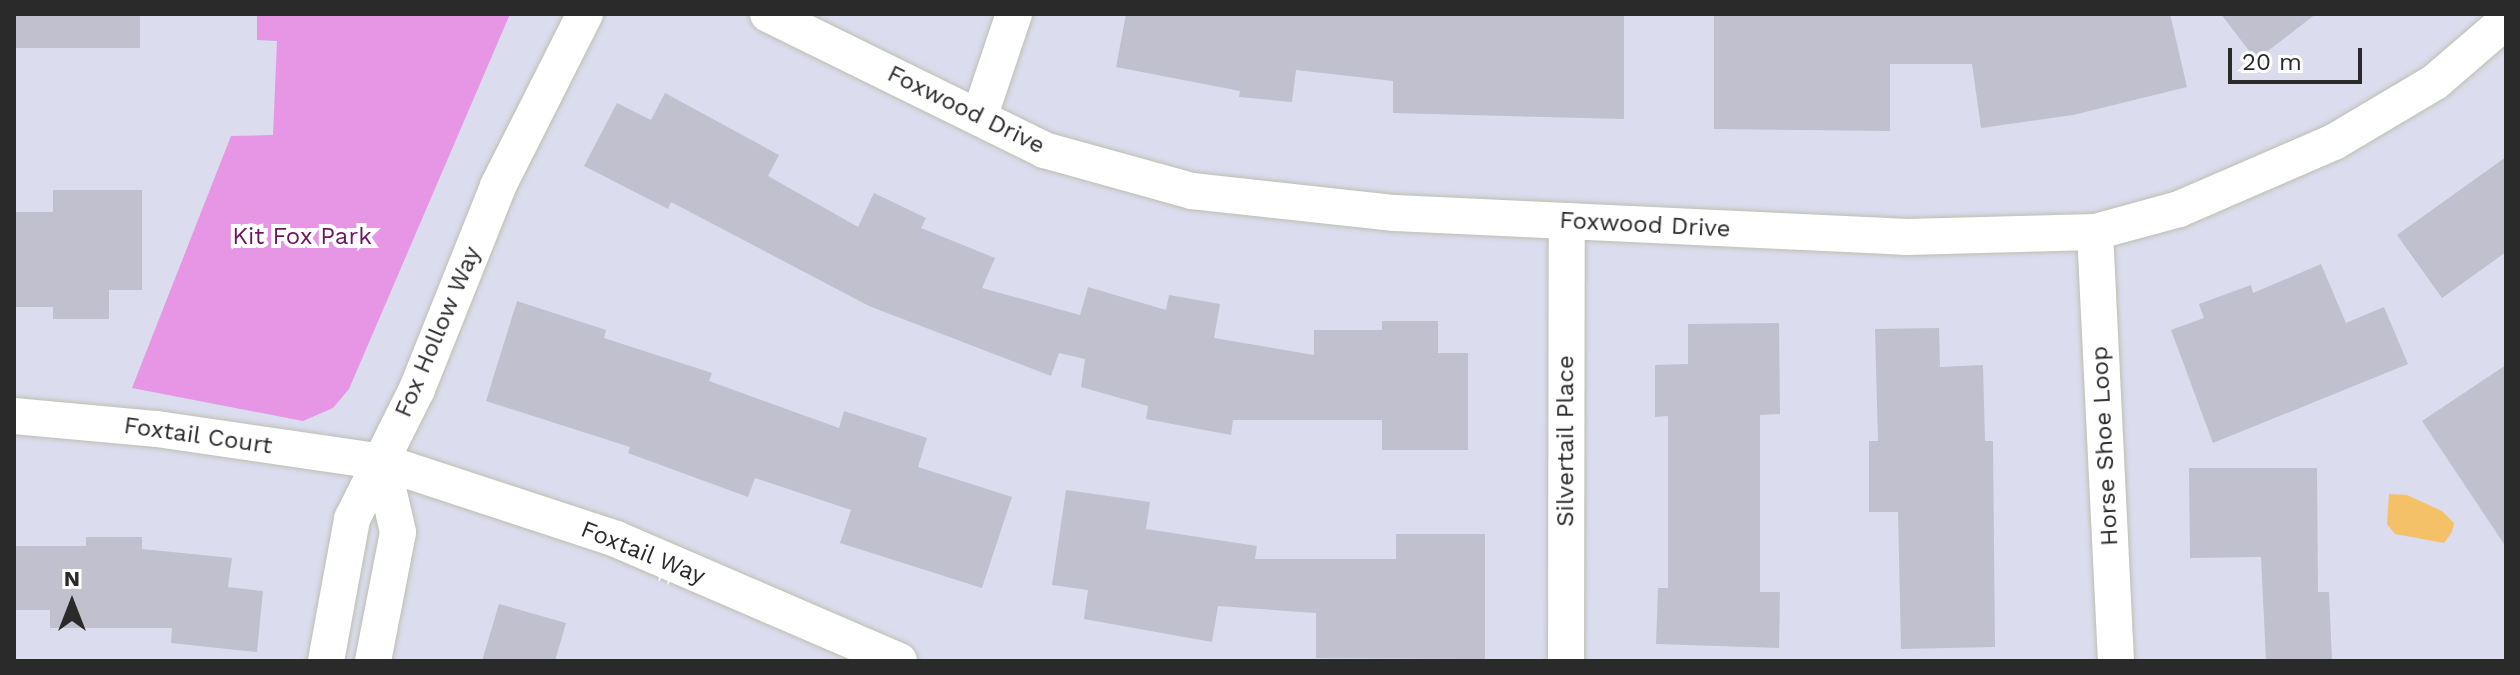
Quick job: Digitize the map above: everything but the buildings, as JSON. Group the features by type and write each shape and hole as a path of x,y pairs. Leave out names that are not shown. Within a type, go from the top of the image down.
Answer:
{"street":[{"name":"Fox Hollow Way","path":"326,661 352,519 382,462 498,186 585,14"},
{"name":"Foxwood Drive","path":"768,14 980,115 1044,150 1192,191 1395,213 1907,237 2095,232 2179,209 2334,142 2435,82 2506,21"},
{"path":"980,115 1014,14"},
{"name":"Silvertail Place","path":"1566,661 1567,221"},
{"name":"Horse Shoe Loop","path":"2095,232 2116,661"},
{"name":"Foxtail Court","path":"14,416 157,429 382,462"},
{"path":"373,661 398,532 382,462"},
{"name":"Foxtail Way","path":"382,462 616,539 899,661"}],"green space":[{"name":"Kit Fox Park","path":"257,14 510,14 349,389 333,408 303,421 132,388 231,136 273,135 277,41 257,40"}],"shaded area":[{"path":"2389,494 2407,495 2442,511 2454,523 2444,543 2395,534 2387,524"}]}
